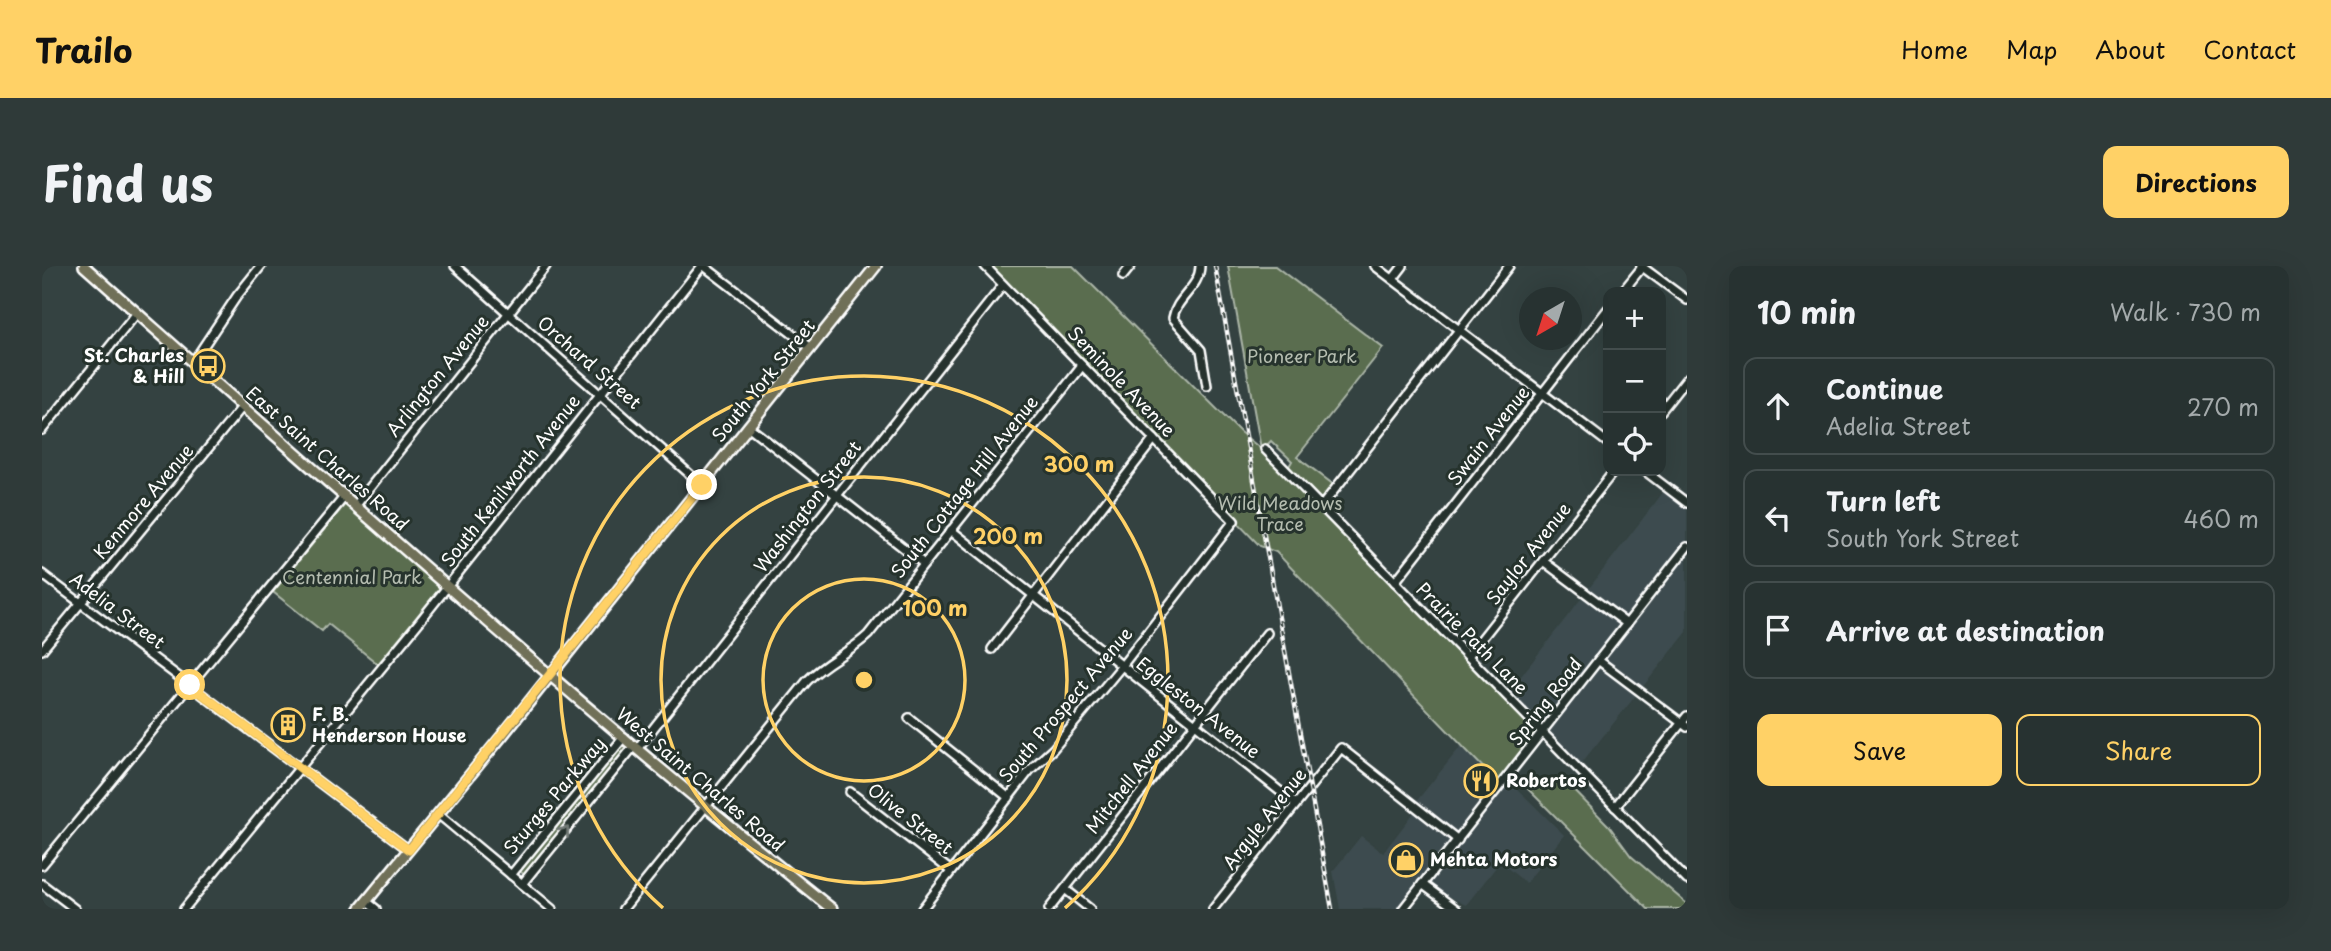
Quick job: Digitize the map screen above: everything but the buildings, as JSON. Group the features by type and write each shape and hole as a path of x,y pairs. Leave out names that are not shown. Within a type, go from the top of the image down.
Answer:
{"main road":[{"name":"East Saint Charles Road","path":"84,266 551,674"},
{"name":"South York Street","path":"363,905 876,266"},
{"name":"West Saint Charles Road","path":"551,674 706,808 832,909"}],"street":[{"path":"194,362 224,315 261,266"},
{"name":"Orchard Street","path":"455,266 702,485"},
{"name":"Arlington Avenue","path":"356,505 546,266"},
{"path":"703,266 811,348"},
{"name":"South Kenilworth Avenue","path":"184,909 448,586 703,266"},
{"name":"Seminole Avenue","path":"985,266 1234,521"},
{"path":"1122,276 1131,266"},
{"path":"1199,266 1198,278 1174,311 1173,318 1201,350 1207,386"},
{"path":"1375,266 1603,439"},
{"path":"1393,279 1403,266"},
{"path":"1321,507 1509,266"},
{"path":"1626,287 1642,266 1687,300"},
{"name":"Washington Street","path":"636,747 1003,285"},
{"path":"42,430 137,313"},
{"name":"Swain Avenue","path":"1395,582 1603,315"},
{"name":"South Cottage Hill Avenue","path":"623,909 807,681 820,668 853,648 868,635 1082,366"},
{"path":"1666,405 1687,378"},
{"name":"Kenmore Avenue","path":"42,650 243,406"},
{"path":"748,426 924,564"},
{"path":"992,649 1154,439"},
{"name":"Prairie Path Lane","path":"1265,449 1687,880"},
{"name":"Saylor Avenue","path":"1468,656 1610,476"},
{"path":"1652,476 1687,503"},
{"path":"42,866 345,496"},
{"name":"South Prospect Avenue","path":"922,909 1030,770 1053,749 1121,667 1234,521"},
{"name":"Eggleston Avenue","path":"951,530 1296,804"},
{"name":"Spring Road","path":"1403,909 1687,547"},
{"path":"1543,561 1627,624"},
{"name":"Adelia Street","path":"42,574 409,850"},
{"name":"Mitchell Avenue","path":"1049,909 1267,633"},
{"path":"1598,660 1684,725"},
{"path":"1615,807 1684,725 1687,716"},
{"path":"909,718 1009,798"},
{"name":"Sturges Parkway","path":"511,875 624,737"},
{"name":"Sturges Parkway","path":"522,884 636,747"},
{"name":"Argyle Avenue","path":"1213,909 1341,748 1458,839"},
{"name":"Olive Street","path":"850,792 951,872"},
{"path":"438,814 552,909"},
{"path":"42,884 75,909"},
{"path":"1423,884 1456,909"},
{"path":"1065,889 1090,909"},
{"path":"363,905 376,909"}],"shaded area":[{"path":"1665,490 1687,506 1687,632 1579,766 1508,693"},
{"path":"1462,745 1498,783 1456,835 1415,803"},
{"path":"1508,780 1564,835 1526,883 1500,862 1466,905 1426,885"},
{"path":"1416,810 1453,839 1399,909 1340,909 1333,871 1361,836 1383,853"}],"green space":[{"name":"Wild Meadows Trace","path":"989,266 1073,266 1240,432 1261,449 1228,266 1275,266 1383,348 1297,457 1334,485 1323,498 1315,498 1543,727 1498,783 1276,552 1260,546","holes":["1271,441 1292,461 1288,468 1263,449"]},
{"name":"Centennial Park","path":"346,503 442,586 378,664 328,624 322,631 273,592"},
{"path":"621,744 628,749 525,875 518,870"},
{"path":"1561,777 1609,826 1631,856 1687,904 1687,909 1648,909 1521,782"}],"railway":[{"path":"1215,266 1332,909"}],"place":[{"name":"St. Charles & Hill","path":"208,366"},
{"name":"F. B. Henderson House","path":"288,725"},
{"name":"Robertos","path":"1481,781"},
{"name":"Mehta Motors","path":"1406,860"}],"route":[{"path":"190,685 409,850 702,485"}],"park label":[{"name":"Pioneer Park","path":"1302,357"}]}
